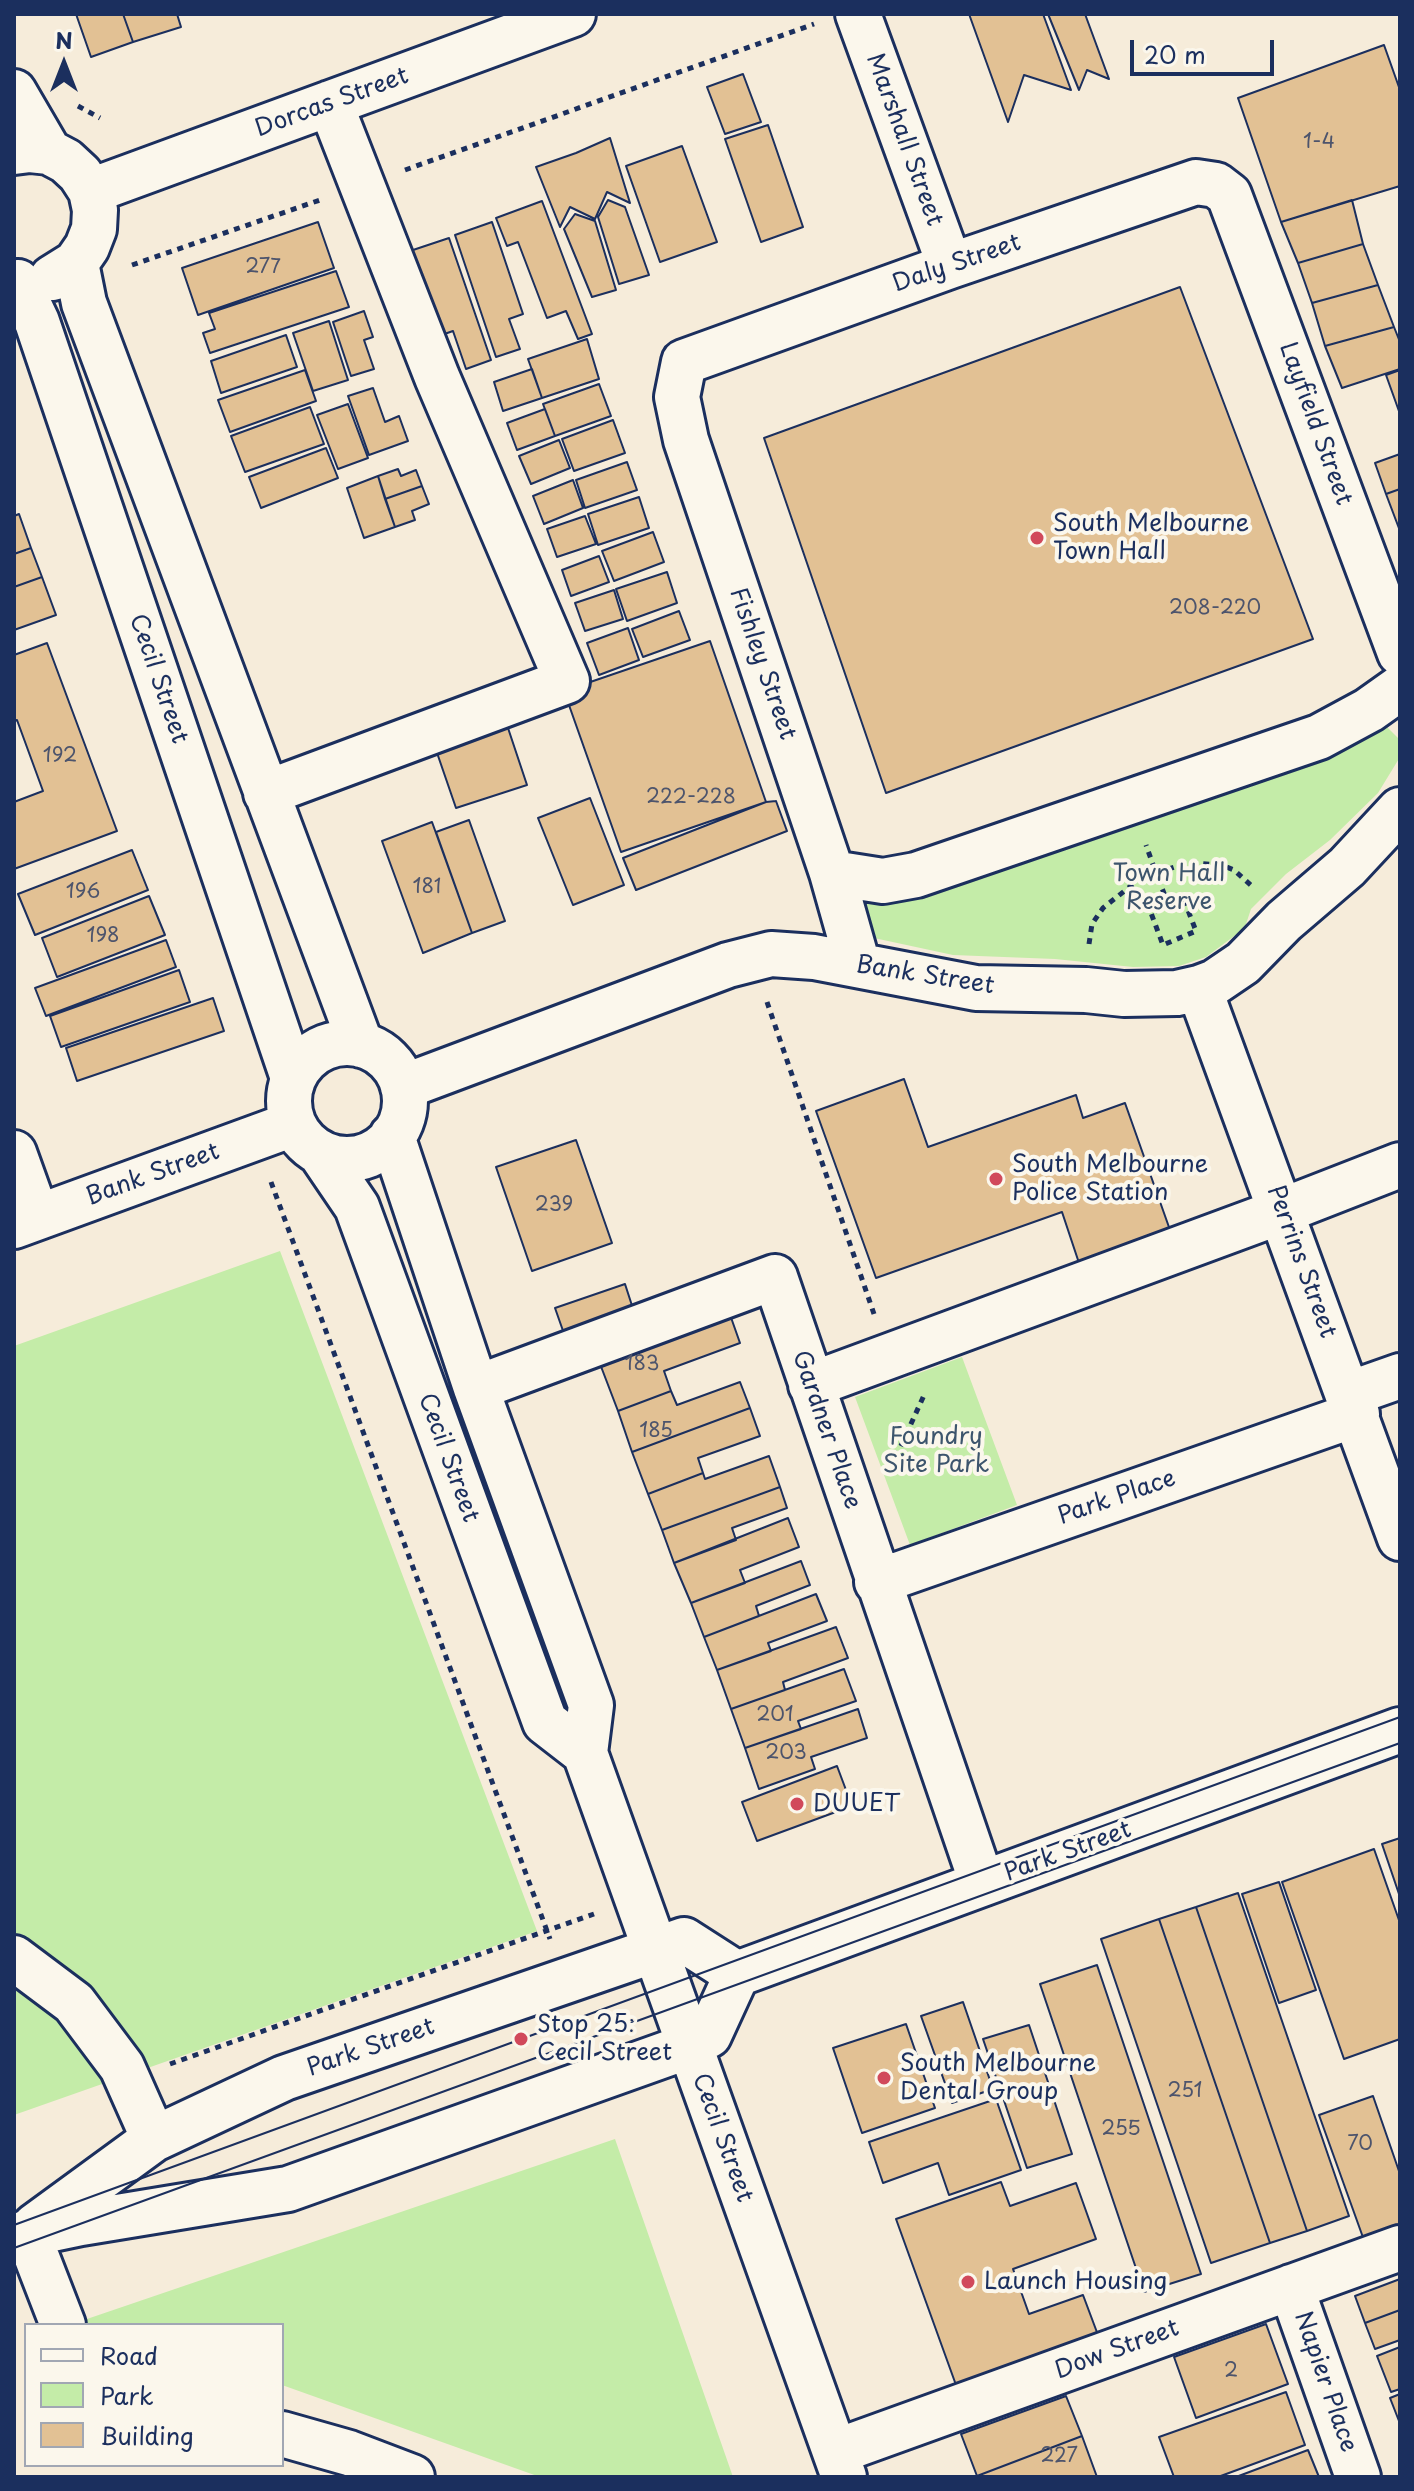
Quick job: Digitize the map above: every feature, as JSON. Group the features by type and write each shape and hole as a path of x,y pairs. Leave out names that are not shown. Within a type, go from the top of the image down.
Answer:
{"street":[{"name":"Dorcas Street","path":"91,191 568,15"},
{"name":"Marshall Street","path":"843,17 950,266"},
{"path":"14,92 31,152 66,161 80,174 91,191 95,210 94,229 76,263 59,275 39,282 16,281"},
{"path":"266,793 567,681 437,377 330,103"},
{"name":"Daly Street","path":"684,362 1196,182 1216,185 1229,195"},
{"name":"Layfield Street","path":"1229,195 1400,653"},
{"path":"76,263 84,303 361,1045"},
{"name":"Cecil Street","path":"16,281 37,322 293,1078"},
{"name":"Fishley Street","path":"684,362 677,397 686,440 832,873 858,965"},
{"path":"124,580 180,560"},
{"path":"832,873 865,880 906,878 1319,737 1369,710 1400,688"},
{"name":"Bank Street","path":"403,1087 728,965 780,954 814,957 961,986 1156,994 1199,988 1234,970 1284,921 1347,867 1400,810"},
{"name":"Perrins Street","path":"1199,988 1400,1538"},
{"path":"341,1043 361,1045 379,1053 395,1069 403,1087 405,1108 399,1129 385,1146 362,1158 341,1159 289,1139 288,1097 293,1078 303,1062 323,1048 341,1043"},
{"name":"Cecil Street","path":"392,1136 476,1388 591,1705 585,1753 840,2464"},
{"name":"Cecil Street","path":"289,1139 357,1207 545,1722 585,1753"},
{"name":"Bank Street","path":"26,1221 289,1139"},
{"path":"14,1153 26,1221"},
{"path":"811,1385 1400,1165"},
{"name":"Gardner Place","path":"476,1388 775,1277 982,1883"},
{"name":"Park Place","path":"877,1582 1353,1404 1400,1376"},
{"name":"Park Street","path":"20,2234 154,2139 284,2078 684,1940 737,1974 1400,1730"},
{"path":"14,1958 74,2003 122,2067 154,2139"},
{"path":"62,2323 20,2234 288,2189 689,2046 709,2035 737,1974"},
{"name":"Dow Street","path":"840,2464 1291,2287 1400,2248"},
{"name":"Napier Place","path":"1291,2287 1358,2477"},
{"path":"284,2435 349,2453 412,2477"}],"path":[{"path":"132,265 843,17"},
{"path":"1130,803 1169,906"},
{"path":"1086,990 1094,920 1112,898 1156,873 1197,863 1229,867 1245,878 1284,921"},
{"path":"1184,900 1196,931 1163,945 1151,913 1169,906 1184,900"},
{"path":"752,958 889,1356"},
{"path":"289,1139 552,1944"},
{"path":"861,1534 951,1334"},
{"path":"127,2079 638,1898"}],"green space":[{"name":"Town Hall Reserve","path":"1377,717 1400,740 1400,757 1378,793 1330,840 1286,874 1251,909 1246,924 1237,934 1206,957 1179,966 1133,967 1055,959 953,955 874,938 861,904 936,886"},
{"path":"280,1251 537,1931 14,2115 14,1346"},
{"name":"Foundry Site Park","path":"962,1357 1017,1505 910,1545 855,1397"},
{"path":"615,2139 733,2477 540,2477 284,2386 284,2323 85,2323 84,2320"}],"building":[{"path":"76,14 123,14 133,42 91,57"},
{"path":"123,14 177,14 181,27 133,42"},
{"path":"969,14 1043,14 1071,90 1024,75 1008,122"},
{"path":"1048,14 1085,14 1109,79 1087,70 1079,90"},
{"path":"1384,45 1400,90 1400,186 1281,222 1238,98"},
{"path":"743,74 761,122 725,134 707,87"},
{"path":"768,125 803,227 761,242 725,139"},
{"path":"610,138 630,203 607,192 595,219 570,207 560,227 536,167"},
{"path":"682,146 717,242 660,262 626,166"},
{"path":"608,200 625,207 649,275 619,284 598,217"},
{"path":"1352,200 1363,244 1298,263 1281,222"},
{"path":"542,201 592,334 578,339 566,311 547,318 518,242 507,246 496,218"},
{"path":"575,214 595,221 616,290 592,297 564,229"},
{"path":"318,222 334,268 198,315 182,268"},
{"path":"492,222 523,314 509,319 520,349 496,357 455,235"},
{"path":"449,238 491,360 466,369 453,331 430,339 401,254"},
{"path":"1363,244 1378,285 1312,303 1298,263"},
{"path":"336,271 349,307 210,353 203,333 215,329 209,313"},
{"path":"1378,285 1394,327 1325,346 1312,303"},
{"name":"South Melbourne Town Hall","path":"1180,287 1313,639 886,793 764,438"},
{"path":"364,311 373,337 364,340 374,369 351,376 333,322"},
{"path":"329,321 348,380 313,391 293,333"},
{"path":"1394,327 1400,342 1400,369 1342,388 1325,346"},
{"path":"286,335 297,367 221,393 211,361"},
{"path":"587,339 599,379 542,398 528,359"},
{"path":"532,369 542,398 503,411 494,382"},
{"path":"305,370 316,401 230,432 218,400"},
{"path":"1400,370 1400,414 1386,375"},
{"path":"599,384 611,416 555,436 543,404"},
{"path":"373,388 385,422 399,416 408,441 369,455 348,396"},
{"path":"348,404 368,458 338,469 317,415"},
{"path":"310,407 324,444 245,472 231,436"},
{"path":"545,409 555,436 517,450 507,423"},
{"path":"613,420 625,453 574,471 562,439"},
{"path":"559,440 570,468 531,484 519,456"},
{"path":"326,448 338,478 261,508 249,477"},
{"path":"1400,454 1400,489 1386,494 1375,463"},
{"path":"627,462 637,490 585,508 576,480"},
{"path":"398,469 401,476 416,470 422,486 385,499 378,476"},
{"path":"378,476 395,527 364,538 347,488"},
{"path":"573,480 583,508 544,524 533,496"},
{"path":"422,486 429,504 412,511 415,520 395,527 385,499"},
{"path":"1400,489 1400,531 1386,494"},
{"path":"639,497 649,528 598,545 588,514"},
{"path":"19,514 31,548 14,554 14,516"},
{"path":"585,516 596,544 557,557 547,529"},
{"path":"653,532 664,562 614,581 602,551"},
{"path":"31,548 42,577 14,587 14,554"},
{"path":"599,556 609,582 571,596 562,570"},
{"path":"667,572 677,603 627,621 616,589"},
{"path":"42,577 56,615 14,630 14,587"},
{"path":"614,590 623,619 585,631 575,603"},
{"path":"679,611 690,640 643,657 632,629"},
{"path":"628,628 639,660 599,675 587,643"},
{"path":"710,641 766,802 621,852 564,691"},
{"path":"47,643 117,831 14,869 14,802 43,791 17,720 14,721 14,655"},
{"path":"506,722 527,785 456,808 435,747"},
{"path":"590,798 624,885 573,905 538,818"},
{"path":"776,801 787,831 636,890 623,858 766,802"},
{"path":"469,820 505,921 472,933 436,832"},
{"path":"432,822 472,933 423,953 382,841"},
{"path":"132,850 148,890 35,935 18,894"},
{"path":"149,896 165,935 57,977 42,938"},
{"path":"166,940 176,967 46,1016 35,988"},
{"path":"179,970 190,1002 61,1047 50,1016"},
{"path":"213,998 224,1031 77,1081 66,1048"},
{"name":"South Melbourne Police Station","path":"904,1079 928,1147 1076,1095 1083,1118 1125,1103 1170,1230 1079,1263 1062,1212 876,1278 816,1111"},
{"path":"576,1140 612,1243 532,1271 496,1167"},
{"path":"625,1284 637,1321 568,1345 555,1308"},
{"path":"728,1309 740,1343 664,1371 671,1391 618,1411 597,1356"},
{"path":"740,1382 750,1408 632,1452 618,1411 671,1391 677,1405"},
{"path":"750,1408 760,1436 698,1458 703,1473 648,1494 632,1452"},
{"path":"769,1456 780,1487 662,1530 648,1494 703,1473 705,1479"},
{"path":"780,1487 787,1508 732,1528 736,1540 674,1563 662,1530"},
{"path":"788,1518 799,1547 740,1570 745,1583 691,1603 674,1563"},
{"path":"801,1561 810,1585 756,1606 759,1616 704,1637 691,1603"},
{"path":"816,1594 827,1621 768,1643 771,1651 717,1670 704,1637"},
{"path":"836,1627 848,1658 783,1682 785,1690 731,1709 717,1670"},
{"path":"844,1669 856,1701 798,1721 801,1729 745,1748 731,1709"},
{"path":"858,1709 867,1738 811,1757 815,1769 759,1789 745,1748"},
{"name":"DUUET","path":"837,1766 852,1806 757,1841 742,1802"},
{"path":"1400,1838 1400,1897 1382,1844"},
{"path":"1374,1849 1400,1923 1400,2039 1344,2059 1282,1882"},
{"path":"1279,1882 1316,1990 1279,2003 1242,1894"},
{"path":"1238,1893 1349,2216 1307,2231 1196,1907"},
{"path":"1196,1907 1307,2231 1270,2243 1159,1919"},
{"path":"1159,1919 1270,2243 1211,2263 1101,1939"},
{"path":"1097,1965 1201,2274 1144,2292 1040,1984"},
{"path":"963,2002 993,2089 952,2103 921,2016"},
{"name":"South Melbourne Dental Group","path":"906,2024 935,2108 862,2133 833,2048"},
{"path":"1029,2025 1072,2154 1027,2168 983,2039"},
{"path":"1373,2096 1400,2174 1400,2230 1365,2243 1319,2115"},
{"path":"996,2099 1021,2170 949,2195 938,2163 883,2183 869,2142"},
{"name":"Launch Housing","path":"1001,2182 1010,2206 1076,2183 1096,2239 1013,2269 1029,2314 1083,2295 1098,2335 956,2385 896,2219"},
{"path":"1400,2279 1400,2310 1365,2323 1355,2296"},
{"path":"1400,2310 1400,2340 1375,2349 1365,2323"},
{"path":"1266,2324 1288,2384 1196,2418 1174,2357"},
{"path":"1400,2347 1400,2389 1391,2392 1377,2356"},
{"path":"1286,2392 1305,2445 1218,2477 1174,2477 1159,2437"},
{"path":"1400,2394 1400,2421 1399,2421 1390,2398"},
{"path":"1066,2396 1082,2436 977,2476 961,2434"},
{"path":"1082,2436 1097,2477 977,2477 977,2476"},
{"path":"1308,2450 1319,2477 1236,2477"}],"tram line":[{"path":"14,2225 1400,1717"},
{"path":"14,2248 1400,1743"}],"place":[{"name":"South Melbourne Town Hall","path":"1037,538"},
{"name":"South Melbourne Police Station","path":"996,1179"},
{"name":"DUUET","path":"797,1804"},
{"name":"Stop 25: Cecil Street","path":"521,2039"},
{"name":"South Melbourne Dental Group","path":"884,2078"},
{"name":"Launch Housing","path":"968,2282"}]}
